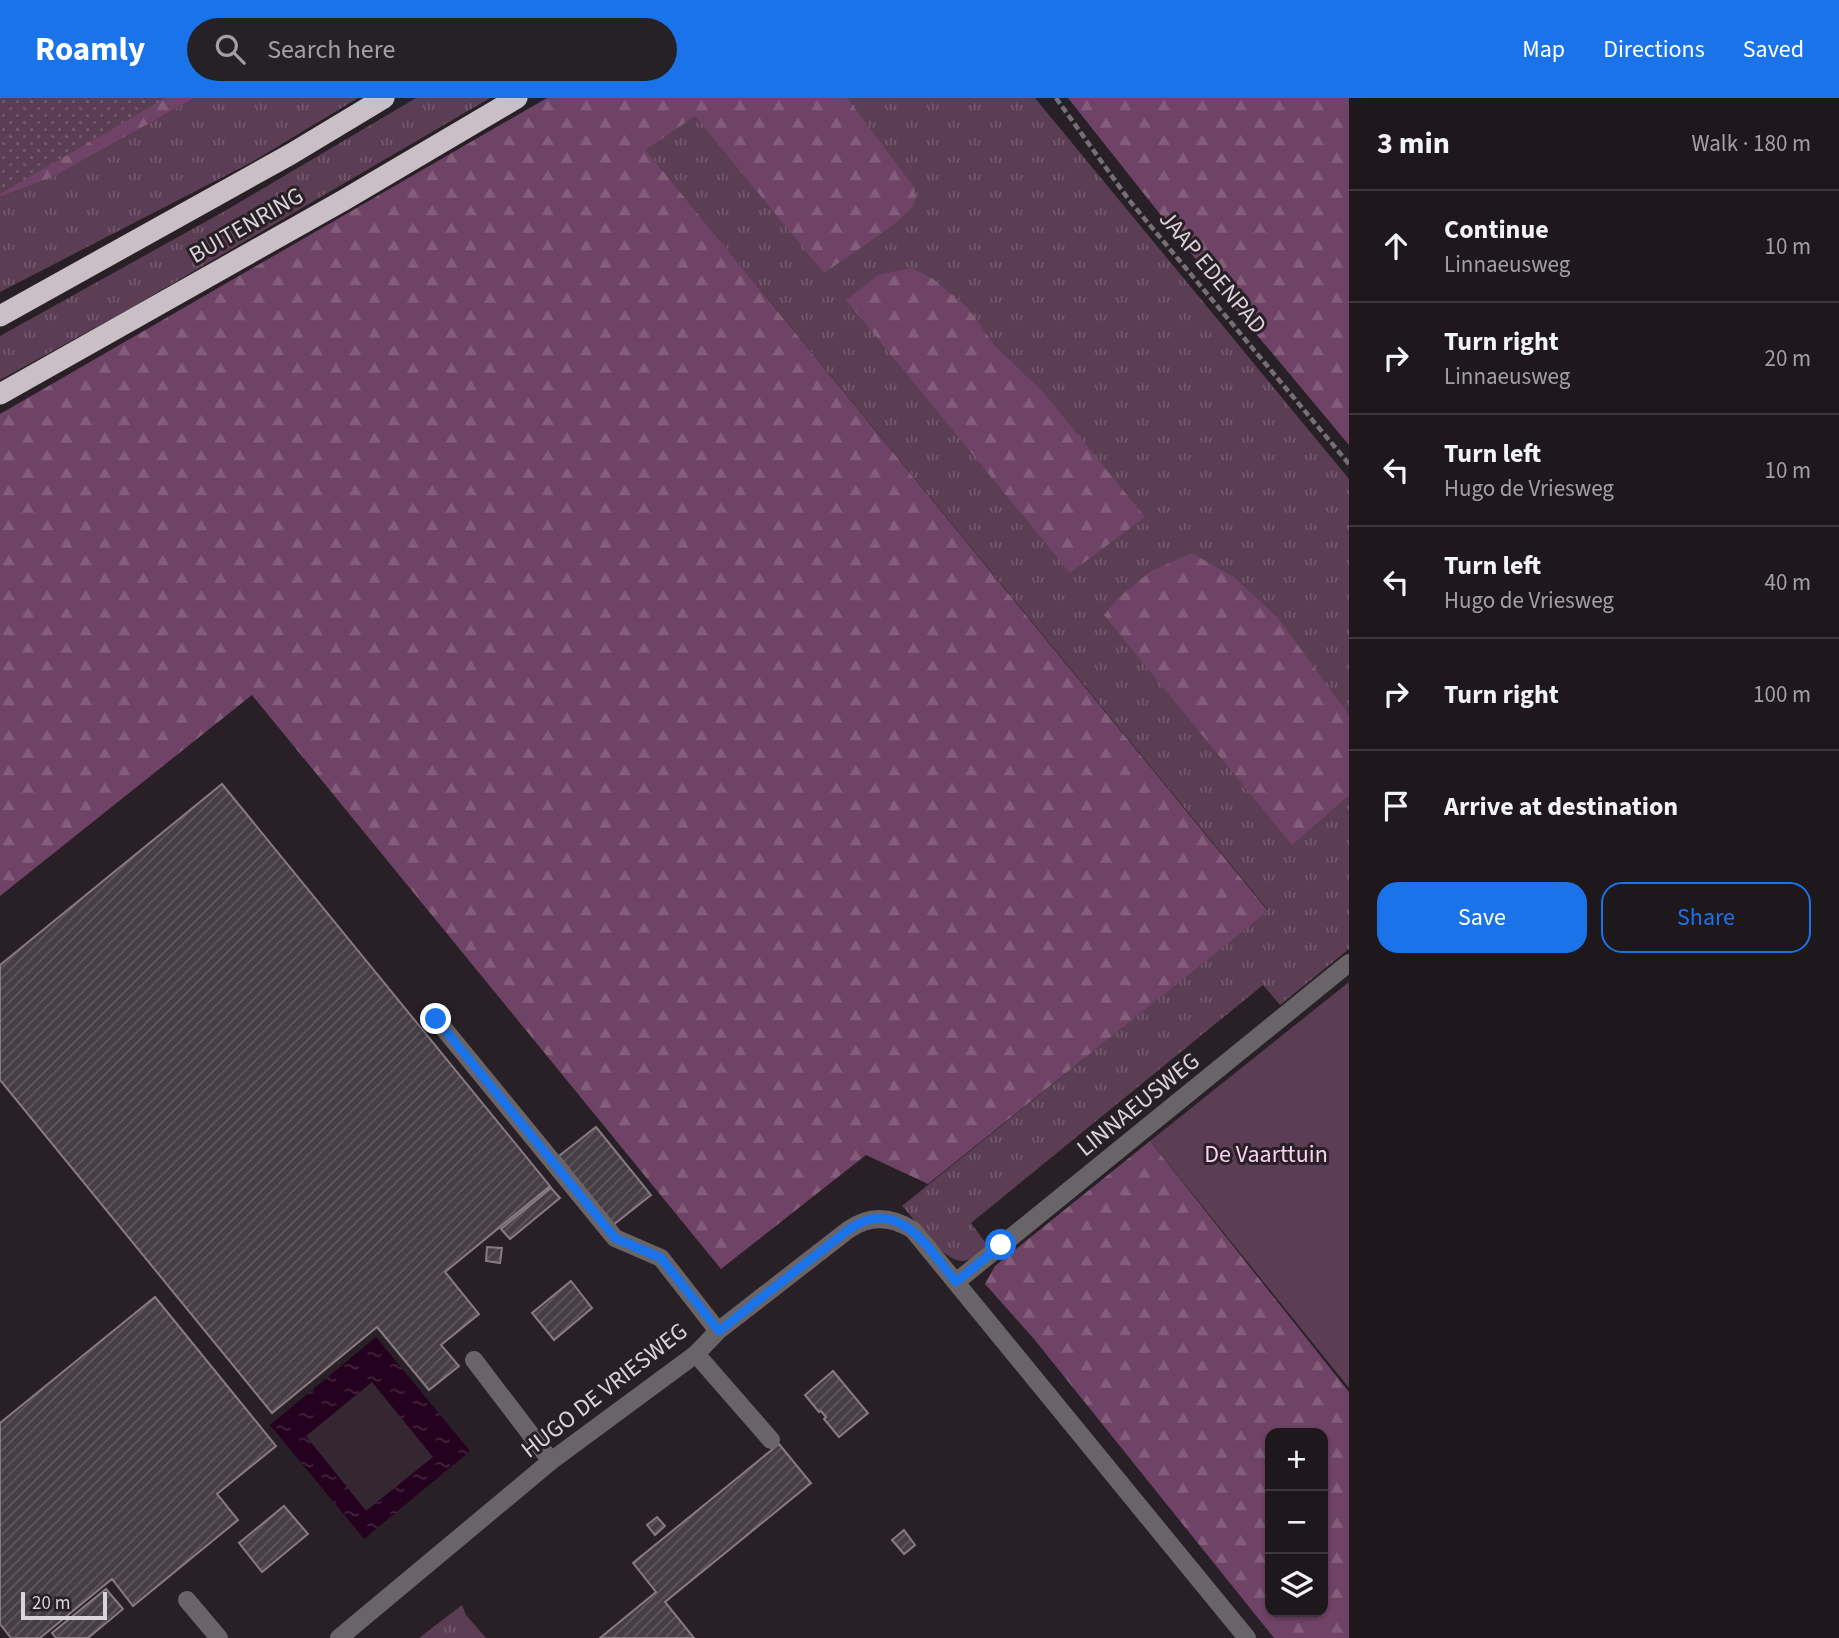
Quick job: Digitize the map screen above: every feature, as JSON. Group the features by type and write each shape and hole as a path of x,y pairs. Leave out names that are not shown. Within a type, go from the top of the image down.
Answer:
{"highway":[{"name":"BUITENRING","path":"0,316 384,98"},
{"name":"BUITENRING","path":"0,394 332,207 517,98"}],"street":[{"name":"LINNAEUSWEG","path":"956,1282 1349,963"},
{"path":"436,1019 615,1238 661,1258 719,1331"},
{"name":"HUGO DE VRIESWEG","path":"339,1638 551,1461 696,1354 719,1331 857,1224 868,1220 890,1219 913,1230 956,1282"},
{"path":"956,1282 1247,1638"},
{"path":"696,1354 771,1440"},
{"path":"474,1360 551,1461"},
{"path":"187,1600 219,1638"}],"path":[{"name":"JAAP EDENPAD","path":"1056,98 1129,200 1349,464"}],"shaded area":[{"path":"372,1382 433,1457 366,1511 305,1436"}],"green space":[{"path":"0,98 195,98 55,176 0,197"},
{"path":"0,98 166,98 0,194"},
{"path":"195,98 358,98 252,162 0,292 0,197 55,176"},
{"path":"416,98 490,98 129,309 0,380 0,336 223,212"},
{"path":"547,98 847,98 914,187 915,200 909,211 899,220 824,273 695,116 646,150 1268,911 928,1184 866,1155 721,1269 252,695 0,896 0,414"},
{"path":"720,98 1035,98 1349,479 1349,949 1280,1005 1263,985 971,1223 987,1245 974,1257 964,1261 956,1260 939,1248 902,1206 1268,910 646,150"},
{"path":"1068,98 1349,98 1349,445 1236,310"},
{"path":"912,268 933,279 967,307 995,346 1043,392 1145,517 1070,573 846,300 878,275"},
{"path":"1192,553 1235,578 1278,618 1349,715 1349,795 1292,845 1104,615 1118,598 1151,571"},
{"name":"De Vaarttuin","path":"1349,982 1349,1388 1150,1141"},
{"path":"1150,1141 1349,1392 1349,1638 1274,1638 1034,1339 985,1284 995,1266"},
{"path":"462,1605 466,1615 486,1638 419,1638"}],"water":[{"path":"376,1337 470,1451 364,1539 270,1425","holes":["372,1382 433,1457 366,1511 306,1436"]}],"building":[{"path":"222,784 550,1186 445,1272 479,1314 441,1345 459,1366 429,1390 377,1327 272,1413 0,1080 0,965"},
{"path":"596,1127 651,1195 613,1225 559,1156"},
{"path":"551,1188 560,1198 510,1239 501,1229"},
{"path":"487,1247 502,1248 500,1263 486,1261"},
{"path":"571,1281 592,1308 554,1340 532,1313"},
{"path":"155,1297 276,1446 217,1494 238,1520 133,1606 112,1579 40,1638 11,1638 0,1624 0,1423"},
{"path":"833,1371 868,1413 839,1437 824,1419 826,1417 805,1395"},
{"path":"779,1444 811,1483 665,1602 694,1638 600,1638 656,1592 633,1563"},
{"path":"284,1506 308,1534 262,1572 239,1543"},
{"path":"657,1517 665,1526 655,1535 647,1525"},
{"path":"904,1530 915,1545 904,1554 892,1540"},
{"path":"106,1589 123,1609 88,1638 56,1638 52,1633"}],"route":[{"path":"436,1019 615,1238 661,1258 719,1331 848,1230 868,1220 890,1219 913,1230 956,1282 1001,1245"}]}
